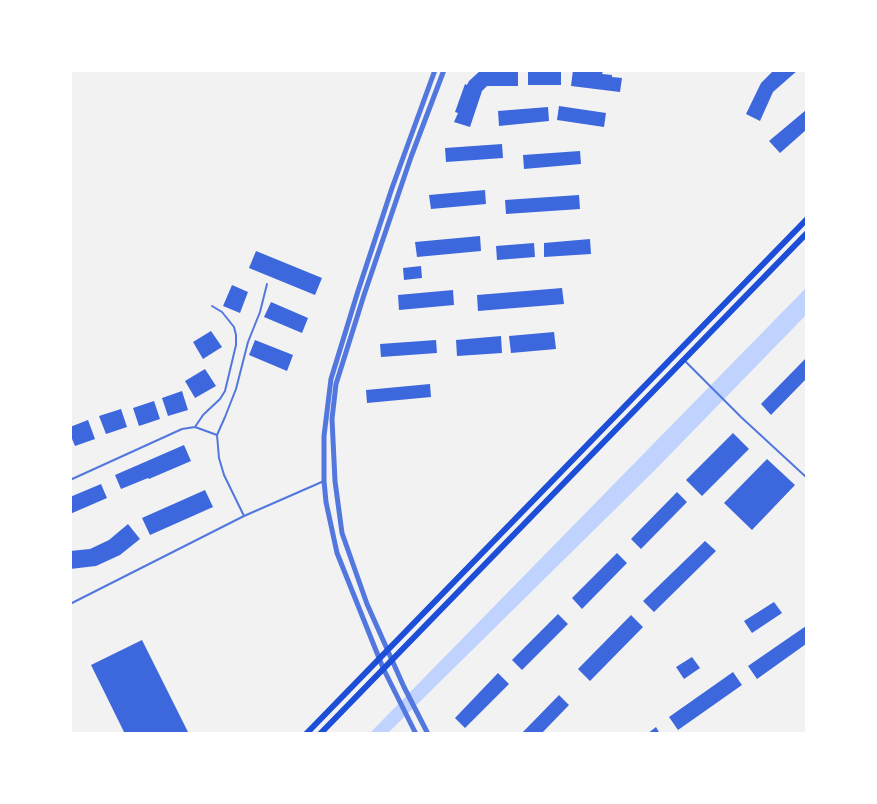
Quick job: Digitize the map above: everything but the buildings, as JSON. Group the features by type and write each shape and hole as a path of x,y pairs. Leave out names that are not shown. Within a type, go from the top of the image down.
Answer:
{"main road":[{"path":"306,734 807,220"},
{"path":"320,734 807,234"}],"street":[{"path":"416,734 378,658 338,553 330,524 324,481 324,436 331,379 392,188 435,70"},
{"path":"428,734 367,604 342,533 335,481 332,419 336,384 364,296 411,157 444,70"}],"lane":[{"path":"244,516 224,475 219,458 217,435 236,389 267,284"},
{"path":"195,427 225,391 236,345 234,327 222,312 212,306"},
{"path":"683,360 807,477"},
{"path":"70,480 182,429 195,427 217,435"},
{"path":"70,604 244,516 324,481"}],"water":[{"path":"806,288 806,315 655,470 388,733 369,734"}]}
